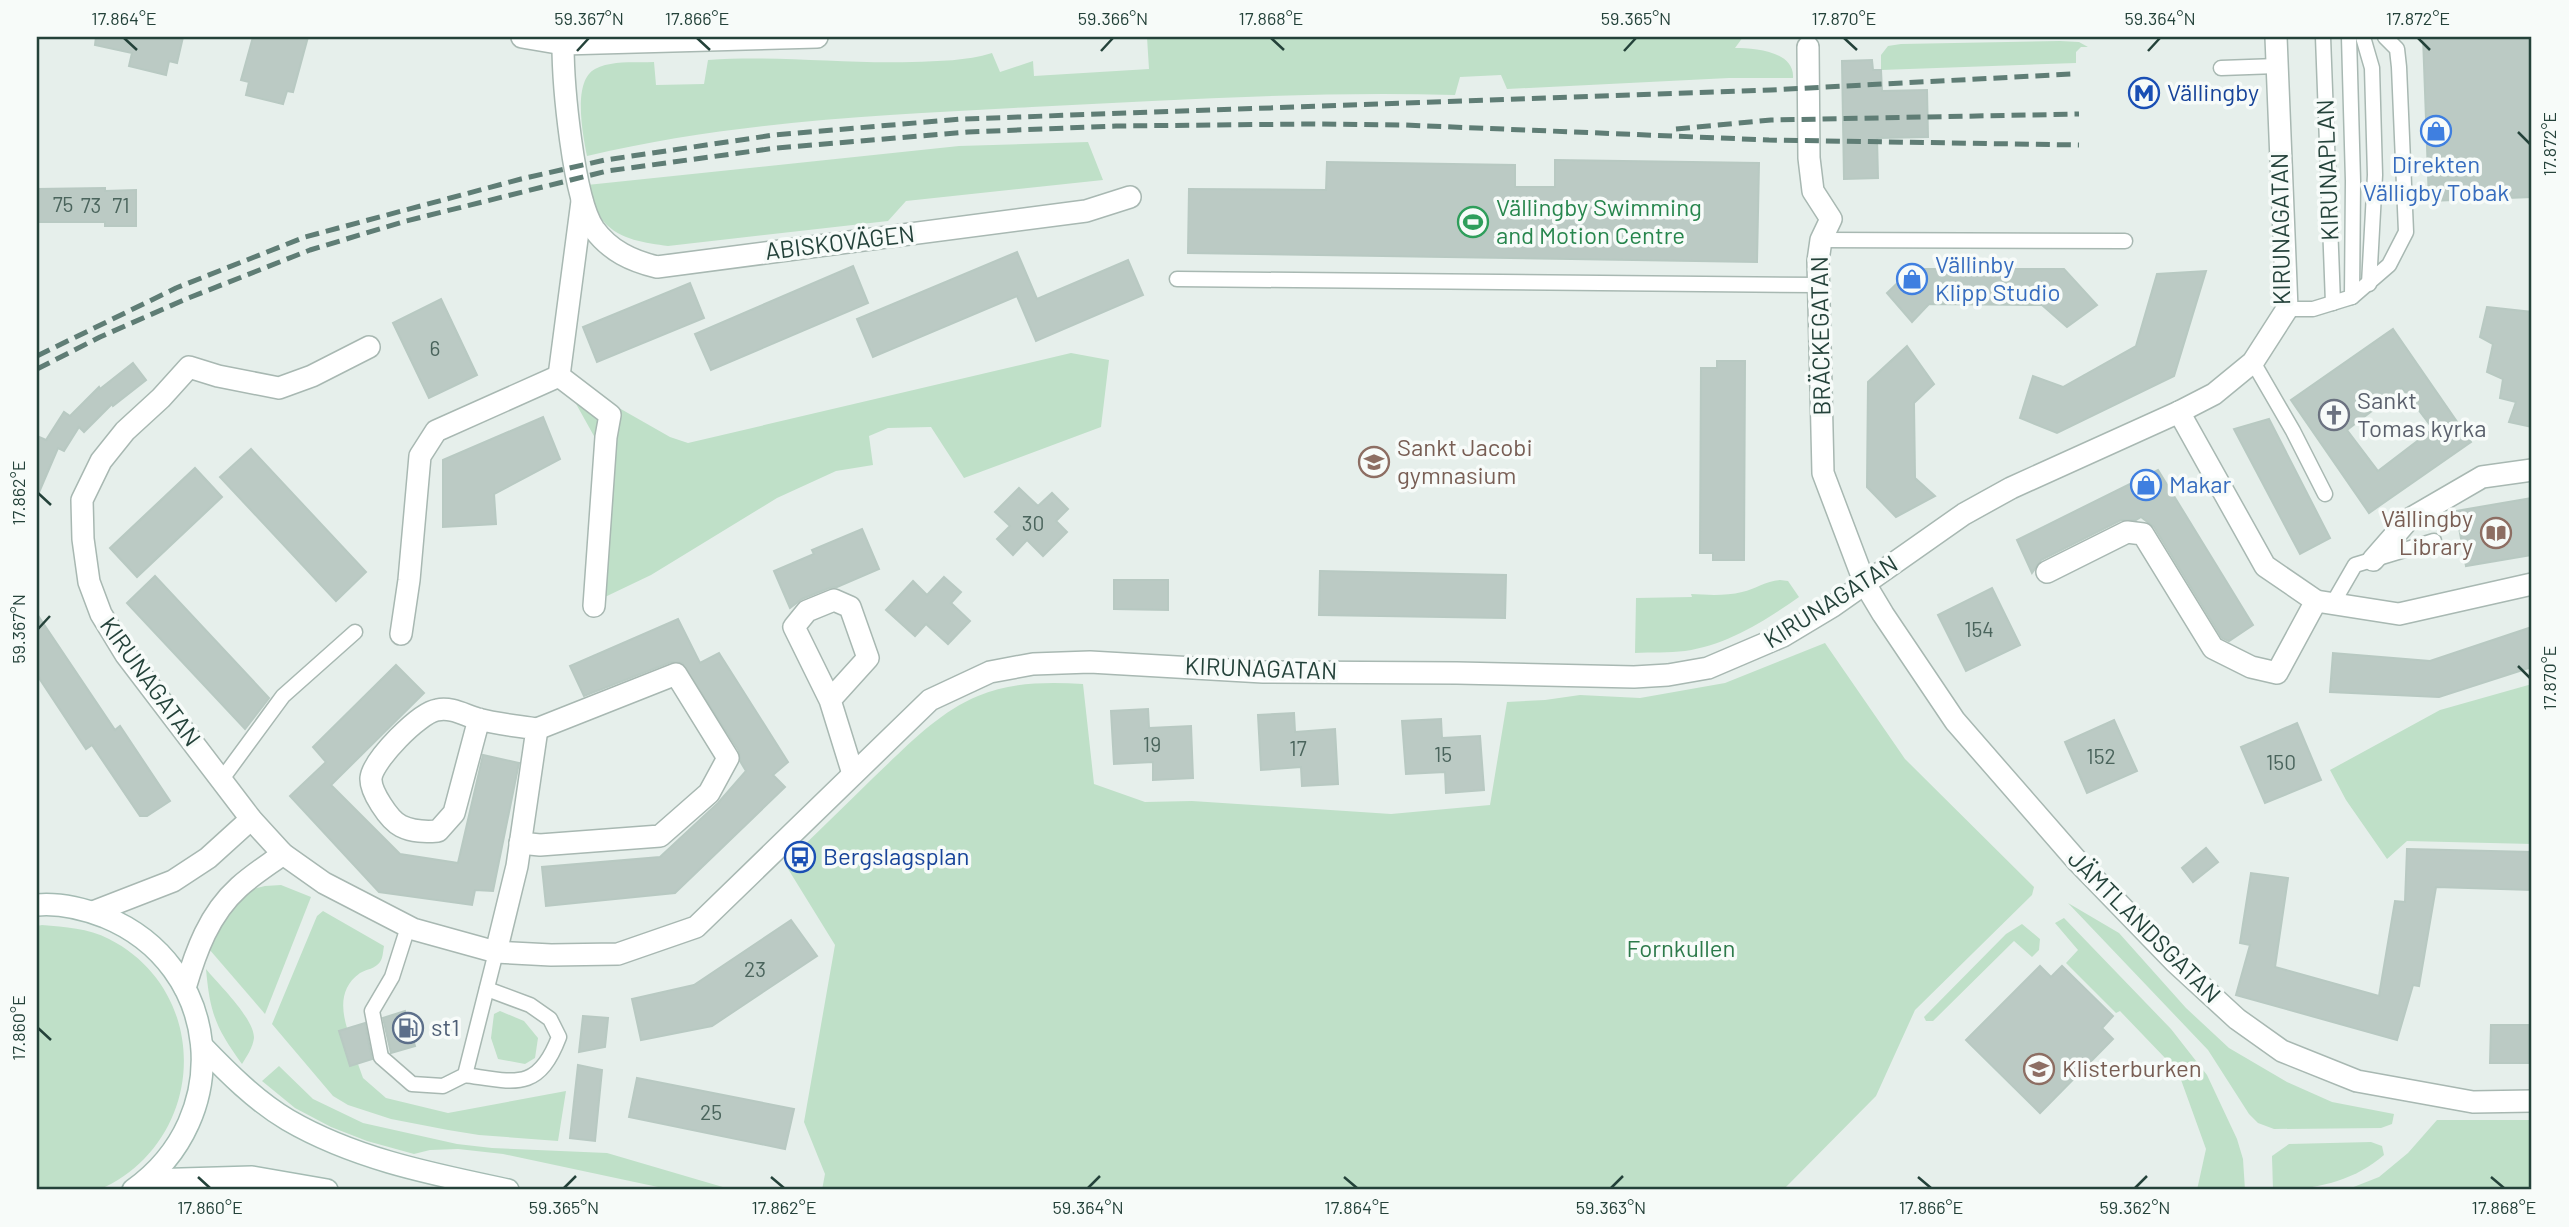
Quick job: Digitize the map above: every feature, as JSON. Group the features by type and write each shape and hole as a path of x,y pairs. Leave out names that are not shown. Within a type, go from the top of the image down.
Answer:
{"street":[{"path":"522,37 563,44 631,40 817,37"},
{"name":"KIRUNAGATAN","path":"369,347 312,376 279,388 218,376 189,367 161,398 125,431 101,461 82,500 83,539 89,582 101,614 126,655 251,819 283,854 324,883 408,927 496,952 551,956 618,954 696,927 930,700 990,672 1022,666 1090,662 1263,672 1633,677 1668,675 1707,668 1783,636 1866,584 1964,514 2011,488 2214,394 2253,362 2287,309 2276,37"},
{"name":"ABISKOVÄGEN","path":"563,44 563,86 583,197 593,228 614,250 638,262 657,267 1086,211 1130,197"},
{"name":"BRÄCKEGATAN","path":"1808,47 1809,158 1813,191 1831,219 1821,240 1818,261 1823,473 1866,584"},
{"name":"ABISKOVÄGEN","path":"559,376 583,197"},
{"path":"401,634 410,580 420,456 436,431 559,376 610,415 606,437 594,606"},
{"path":"2179,412 2265,566 2324,602 2399,614 2532,584"},
{"path":"2373,560 2408,520 2482,477 2532,470"},
{"path":"2047,572 2127,532 2143,534 2213,648 2251,667 2277,673 2324,602"},
{"name":"JÄMTLANDSGATAN","path":"1866,584 1955,721 2078,862 2175,962 2237,1019 2282,1051 2357,1082 2473,1102 2532,1101"},
{"path":"479,719 454,813 438,831 420,832 398,825 372,793 371,776 378,761 420,717 435,710 453,709 479,719 537,729 676,674 728,758 709,793 660,836 540,845 520,843"},
{"path":"830,700 853,774"},
{"path":"496,952 520,843 537,729"},
{"path":"93,912 173,881 208,858 251,819"},
{"path":"185,988 197,947 215,913 238,888 283,854"},
{"path":"41,902 93,912 126,926 155,949 185,988 196,1016 202,1046 202,1081 194,1116 175,1150 140,1185"},
{"path":"202,1046 264,1103 286,1119 331,1142 396,1165 508,1190"},
{"path":"140,1185 252,1177 327,1190"}],"lane":[{"name":"KIRUNAPLAN","path":"2323,37 2333,303"},
{"name":"KIRUNAPLAN","path":"2348,37 2353,169 2353,297"},
{"name":"KIRUNAPLAN","path":"2363,37 2372,68 2375,175 2369,284"},
{"path":"2287,309 2314,309 2353,297 2389,265 2406,232 2397,48 2385,37"},
{"path":"2221,68 2277,66"},
{"path":"1821,240 2125,241"},
{"path":"1177,279 1818,285"},
{"path":"2253,362 2294,431 2325,494"},
{"path":"2324,602 2355,565 2434,541"},
{"path":"222,779 283,696 355,632"},
{"path":"408,927 392,976 372,1012 381,1056 412,1084 443,1086 465,1075 504,1080 528,1079 550,1061 559,1037 550,1019 530,1005 487,989"},
{"path":"465,1075 496,952"}],"green space":[{"path":"1147,37 1743,37 1735,48 1762,50 1781,57 1792,69 1793,78 1729,78 1507,89 1501,75 1460,77 1455,95 1244,97 864,117 753,127 642,144 587,156 583,136 583,85 595,69 609,64 654,62 656,85 704,84 708,60 759,58 912,62 962,59 992,53 1000,72 1033,61 1034,76 1149,69"},
{"path":"2079,42 2088,47 2081,47 2076,52 2076,63 1881,70 1881,55 1888,46"},
{"path":"1088,142 1103,180 906,201 888,221 668,246 634,240 610,228 599,214 587,185 959,146"},
{"path":"1071,353 1109,360 1101,427 964,478 931,427 888,428 869,436 873,465 836,471 777,498 651,575 607,596 583,603 595,532 599,445 575,402 591,392 670,437 688,443"},
{"path":"1780,580 1788,581 1799,597 1745,631 1701,648 1679,652 1635,653 1636,598 1730,594"},
{"name":"Fornkullen","path":"1825,643 1905,759 2034,887 2032,895 1915,1010 1876,1096 1783,1190 822,1190 825,1174 804,1122 835,945 785,864 909,743 963,703 991,691 1017,686 1043,683 1083,684 1094,784 1145,802 1192,801 1391,814 1490,805 1507,702 1580,695 1640,698 1725,683"},
{"path":"2532,684 2532,844 2407,841 2387,859 2346,800 2330,770 2440,710"},
{"path":"281,885 311,897 265,1014 209,949 214,931 245,891"},
{"path":"2068,903 2119,933 2186,1008 2229,1048 2287,1082 2332,1102 2394,1114 2392,1124 2381,1128 2274,1129 2258,1123 2249,1114 2208,1050"},
{"path":"323,911 384,946 380,962 353,979 344,998 347,1028 340,1031 351,1066 358,1064 363,1078 386,1098 448,1113 566,1091 558,1141 479,1135 391,1119 348,1105 333,1096 272,1024 317,916"},
{"path":"2064,918 2171,1029 2207,1075 2237,1139 2243,1159 2245,1190 2197,1190 2206,1149 2180,1077 2120,1011 2116,1013 2066,963 2078,950 2055,923"},
{"path":"2022,924 2040,939 2039,950 2032,957 2014,941 1933,1021 1926,1021 1924,1017 2006,934"},
{"path":"37,926 93,932 138,958 159,982 174,1010 182,1040 183,1072 177,1103 164,1132 134,1168 112,1183 93,1191 37,1190"},
{"path":"206,969 242,1012 252,1030 252,1045 242,1064 216,1020"},
{"path":"500,1011 524,1021 538,1038 535,1058 525,1064 498,1059 491,1038 494,1014"},
{"path":"279,1066 313,1099 363,1123 457,1144 607,1153 733,1190 672,1190 503,1154 458,1149 430,1150 414,1154 367,1141 331,1127 295,1108 262,1081"},
{"path":"2437,1120 2532,1120 2532,1188 2346,1190 2379,1177 2408,1153"},
{"path":"2371,1142 2382,1146 2384,1155 2359,1172 2318,1186 2273,1190 2272,1156 2289,1144"}],"building":[{"path":"96,37 183,37 177,63 169,61 166,75 129,66 132,53 95,45"},
{"path":"253,37 308,37 293,92 287,91 283,104 246,95 249,82 241,80"},
{"path":"2423,37 2532,37 2532,197 2429,201"},
{"path":"1872,60 1873,70 1881,70 1882,91 1927,90 1928,137 1877,138 1878,178 1844,179 1842,61"},
{"name":"Vällingby Swimming and Motion Centre","path":"1555,160 1759,163 1757,262 1188,253 1189,189 1326,190 1327,162 1515,165 1515,187 1555,187"},
{"path":"105,188 105,191 136,190 136,226 105,226 105,222 37,222 37,189"},
{"path":"1017,252 1037,299 1128,260 1143,295 1036,341 1017,296 873,357 857,319"},
{"path":"853,266 868,303 711,370 695,334"},
{"path":"1912,269 2064,269 2097,305 2067,327 2042,305 1929,304 1912,322 1887,293"},
{"path":"2206,271 2174,376 2057,433 2020,418 2033,376 2063,387 2136,346 2157,274"},
{"path":"690,283 704,318 597,362 583,327"},
{"path":"441,299 477,375 429,398 393,323"},
{"path":"2487,307 2532,312 2532,427 2509,422 2516,402 2500,398 2503,379 2487,372 2493,344 2480,337"},
{"name":"Sankt Tomas kyrka","path":"2393,329 2471,442 2369,513 2291,400","holes":["2402,388 2433,429 2378,471 2347,430"]},
{"path":"1907,346 1934,384 1914,403 1915,478 1935,496 1896,517 1867,487 1868,382"},
{"path":"1717,361 1745,361 1744,560 1713,560 1713,553 1700,553 1701,368 1717,368"},
{"path":"133,363 146,380 113,406 112,404 84,432 79,427 64,451 58,448 37,497 37,436 46,440 64,412 70,416 99,387 100,389"},
{"path":"543,417 560,459 494,494 496,524 443,527 443,460"},
{"path":"2269,419 2330,538 2300,554 2234,429"},
{"path":"251,449 366,572 336,601 220,477"},
{"path":"195,468 222,497 137,577 110,548"},
{"path":"2158,470 2253,625 2229,641 2222,638 2154,527 2141,517 2136,520 2121,520 2041,560 2032,573 2017,540"},
{"path":"1019,488 1038,506 1052,493 1068,509 1056,521 1067,532 1043,556 1027,540 1013,555 997,539 1010,526 995,512"},
{"name":"Vällingby Library","path":"2532,498 2532,555 2466,566 2456,511"},
{"path":"862,529 879,569 802,599 790,608 774,571 814,554 812,550"},
{"path":"1320,571 1506,575 1505,618 1319,615"},
{"path":"155,576 269,698 245,729 127,603"},
{"path":"944,577 961,592 951,603 970,621 948,644 926,624 915,636 886,610 913,581 927,595"},
{"path":"1114,580 1168,580 1168,610 1114,609"},
{"path":"1992,588 2020,645 1966,671 1938,615"},
{"path":"37,614 115,730 120,726 170,801 147,816 140,816 92,745 86,749 37,675"},
{"path":"678,619 700,663 719,653 788,762 773,775 785,787 675,893 546,906 542,867 660,857 718,803 746,771 740,761 739,751 682,663 671,662 584,696 570,666"},
{"path":"2532,627 2532,667 2439,697 2330,692 2333,653 2430,661"},
{"path":"396,665 424,693 331,785 400,854 458,863 483,755 519,763 493,891 475,890 472,905 379,892 290,796 326,762 313,747"},
{"path":"1148,709 1149,728 1191,726 1193,778 1153,780 1153,762 1114,764 1111,711"},
{"path":"1294,713 1295,732 1335,729 1338,784 1302,786 1301,767 1261,770 1258,715"},
{"path":"1441,719 1442,738 1480,736 1484,790 1446,793 1445,772 1406,774 1402,721"},
{"path":"2114,720 2137,771 2087,793 2065,742"},
{"path":"2297,723 2321,780 2265,803 2241,747"},
{"path":"2206,848 2218,862 2193,882 2182,868"},
{"path":"2407,849 2532,852 2532,890 2436,887 2419,986 2413,985 2397,1040 2236,995 2250,945 2240,943 2251,873 2288,878 2275,967 2379,996 2395,901 2405,902"},
{"path":"791,920 817,956 712,1026 641,1040 632,999 694,985"},
{"path":"2040,966 2051,977 2062,966 2113,1016 2102,1028 2113,1039 2040,1113 1966,1040"},
{"path":"405,1011 415,1046 391,1053 383,1018"},
{"path":"583,1016 608,1018 605,1047 579,1052"},
{"path":"365,1023 372,1059 350,1066 339,1031"},
{"path":"2491,1025 2532,1025 2532,1063 2490,1063"},
{"path":"578,1065 602,1070 595,1141 570,1138"},
{"path":"637,1078 794,1109 785,1149 629,1117"}],"railway":[{"path":"37,356 176,288 305,237 521,179 605,160 774,135 962,119 1771,90 2071,74"},
{"path":"1676,129 1771,120 2079,114"},
{"path":"37,369 100,337 186,299 310,250 406,221 607,171 776,148 968,132 1116,126 1313,124 1404,125 1769,140 2079,145"}],"place":[{"name":"Vällingby","path":"2144,93"},
{"name":"Direkten Välligby Tobak","path":"2436,131"},
{"name":"Vällingby Swimming and Motion Centre","path":"1473,222"},
{"name":"Vällinby Klipp Studio","path":"1912,279"},
{"name":"Sankt Tomas kyrka","path":"2334,415"},
{"name":"Sankt Jacobi gymnasium","path":"1374,462"},
{"name":"Makar","path":"2146,485"},
{"name":"Vällingby Library","path":"2496,533"},
{"name":"Bergslagsplan","path":"800,857"},
{"name":"st1","path":"408,1028"},
{"name":"Klisterburken","path":"2039,1069"}]}
